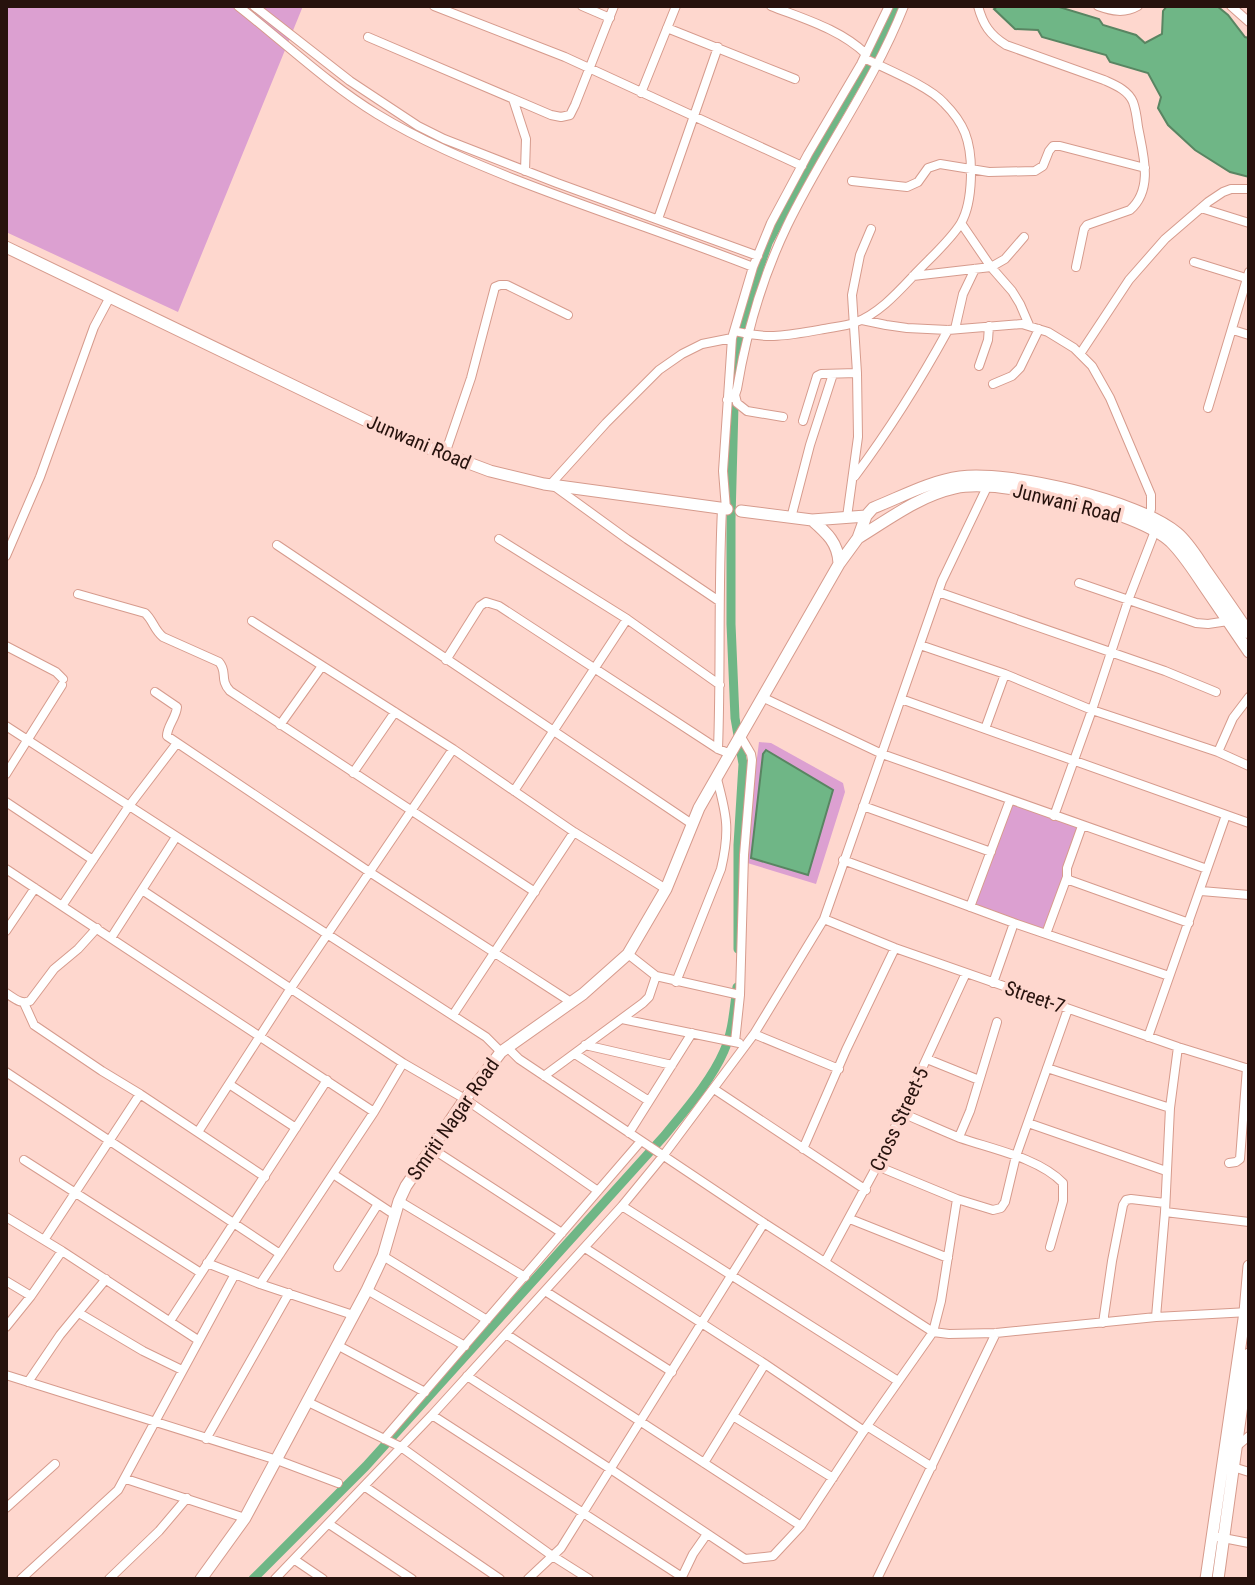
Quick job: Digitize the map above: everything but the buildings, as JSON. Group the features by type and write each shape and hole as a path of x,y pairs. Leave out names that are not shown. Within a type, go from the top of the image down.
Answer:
{"main road":[{"name":"Junwani Road","path":"6,247 402,438 490,471 552,485 725,509"},
{"name":"Junwani Road","path":"741,511 812,520 866,516 873,508 941,481 992,475 1029,480 1076,497"},
{"name":"Junwani Road","path":"858,538 922,499 957,487 988,485 1124,506 1170,541 1249,652"},
{"path":"858,538 866,516"},
{"path":"812,520 835,543 839,564"},
{"name":"Junwani Road","path":"1149,524 1178,533 1249,633"},
{"name":"Smriti Nagar Road","path":"201,1579 245,1518 367,1290 383,1256 406,1186 465,1099 504,1049 571,1002 628,954 666,889 699,808 839,564 858,538"},
{"path":"1218,1579 1218,1537 1245,1335 1249,1266"},
{"path":"1206,1579 1233,1467 1249,1354"}],"street":[{"path":"238,6 343,91 413,134 466,160 753,267"},
{"path":"254,6 350,81 418,126 470,150 758,256"},
{"path":"434,6 591,69 802,166"},
{"path":"582,6 610,18"},
{"path":"368,37 561,117 570,115 614,6"},
{"path":"641,93 676,6"},
{"path":"719,601 552,485 606,423 659,370 682,354 702,344 739,334 784,337 858,321 872,315 892,298 961,223 969,200 971,169 965,133 943,101 932,92 870,60 839,33 771,6"},
{"path":"731,398 739,334 787,226 870,60 889,6"},
{"path":"718,749 719,601 725,509 723,471 739,334 753,267 771,223 802,166 904,6"},
{"path":"978,6 985,26 994,38 1120,87 1133,103 1145,168 1141,195 1135,205 1124,213 1087,225 1076,267"},
{"path":"1098,6 1123,12 1138,6"},
{"path":"1231,6 1249,22"},
{"path":"667,28 795,79"},
{"path":"658,219 718,47"},
{"path":"513,99 526,139 525,171"},
{"path":"852,181 907,187 918,182 928,168 940,164 989,172 1035,171 1043,166 1053,146 1145,168"},
{"path":"1080,354 1144,262 1165,239 1223,192 1249,189"},
{"path":"1201,208 1249,223"},
{"path":"961,223 1012,291 1029,325"},
{"path":"847,517 858,437 858,321 852,295 860,255 871,229"},
{"path":"913,276 991,267 1005,259 1024,237"},
{"path":"1194,262 1248,277 1208,408"},
{"path":"853,480 913,393 952,329 975,269"},
{"path":"445,454 471,378 495,287 507,285 568,315"},
{"path":"6,556 40,477 94,327 110,297"},
{"path":"858,321 907,328 952,329 1022,324 1048,332 1092,366 1148,487 1152,501 1149,524 1129,598 1054,816"},
{"path":"979,366 988,340 989,326"},
{"path":"993,384 1012,376 1020,368 1039,329"},
{"path":"1233,330 1249,335"},
{"path":"803,421 817,376 857,373"},
{"path":"791,518 833,374"},
{"path":"731,398 747,411 783,417"},
{"path":"275,1579 432,1415 622,1206 754,1034 824,919 938,592 988,485"},
{"name":"Junwani Road","path":"725,509 741,511"},
{"path":"499,539 627,619 720,685"},
{"path":"277,545 692,824"},
{"path":"1079,583 1196,623 1228,621"},
{"path":"938,592 1185,678 1216,692"},
{"path":"78,594 145,613 163,637 219,662 224,684 230,691 535,892"},
{"path":"446,660 480,606 486,602 499,606 718,749 731,754"},
{"path":"514,791 627,619"},
{"path":"252,621 666,889"},
{"path":"920,645 1005,674 1092,710 1218,752 1249,766"},
{"path":"6,646 56,672 63,682 6,774"},
{"path":"280,725 322,666"},
{"path":"985,729 1005,674"},
{"path":"155,692 177,707 167,736 571,1002"},
{"path":"762,697 882,754 1207,869"},
{"path":"1218,752 1233,718 1249,697"},
{"path":"901,699 1249,823"},
{"path":"353,773 395,712"},
{"path":"6,726 453,1015 933,1332 996,1333 1156,1317 1247,1312"},
{"path":"735,1042 752,760 741,737"},
{"path":"62,906 129,806 177,743"},
{"path":"198,1132 453,749"},
{"path":"676,982 725,852 727,815 717,779"},
{"path":"970,907 1010,800"},
{"path":"6,802 93,860"},
{"path":"863,806 991,852"},
{"path":"1148,1037 1226,815"},
{"path":"1046,934 1082,826"},
{"path":"453,1015 574,832"},
{"path":"111,938 176,837"},
{"path":"843,860 1169,976"},
{"path":"6,869 374,1112"},
{"path":"1067,877 1189,923"},
{"path":"6,931 35,888"},
{"path":"142,890 403,1063 465,1099 598,1191"},
{"path":"1201,891 1249,895"},
{"name":"Street-7","path":"824,919 993,983 1248,1069"},
{"path":"993,983 1014,923"},
{"path":"24,1003 30,1001 54,969 97,928"},
{"path":"803,1149 895,948"},
{"path":"628,954 656,976 740,995"},
{"name":"Cross Street-5","path":"825,1262 866,1190 966,973"},
{"path":"544,1076 649,997 656,976"},
{"path":"6,993 24,1003 34,1025 265,1177"},
{"path":"877,1166 957,1199 993,1210 1001,1208 1068,1009"},
{"path":"622,1019 746,1045"},
{"path":"959,1137 997,1022"},
{"path":"629,1133 692,1033"},
{"path":"754,1034 839,1069"},
{"path":"585,1045 672,1065"},
{"path":"1156,1317 1170,1108 1178,1047"},
{"path":"575,1054 649,1101"},
{"path":"927,1059 979,1080"},
{"path":"260,1284 403,1063"},
{"path":"1047,1068 1170,1108"},
{"path":"1229,1163 1240,1159 1248,1069"},
{"path":"6,1072 280,1254"},
{"path":"170,1321 327,1080"},
{"path":"229,1084 296,1128"},
{"path":"714,1089 866,1190"},
{"path":"44,1240 140,1094"},
{"path":"902,1113 1016,1156 1056,1176 1063,1183 1063,1201 1050,1247"},
{"path":"1028,1123 1166,1171"},
{"path":"384,1439 641,1141"},
{"path":"431,1148 562,1233"},
{"path":"24,1160 201,1273"},
{"path":"333,1174 395,1215"},
{"path":"467,1376 745,1559 773,1556 801,1526 933,1332 957,1199"},
{"path":"1103,1323 1112,1261 1126,1200 1249,1222"},
{"path":"399,1201 525,1277"},
{"path":"338,1267 378,1204"},
{"path":"622,1206 898,1381"},
{"path":"6,1217 198,1340"},
{"path":"850,1219 948,1258"},
{"path":"528,1579 561,1548 764,1223"},
{"path":"585,1248 866,1429 932,1467"},
{"path":"6,1327 62,1251"},
{"path":"383,1256 487,1320"},
{"path":"207,1263 353,1315"},
{"path":"21,1579 111,1498 126,1479 154,1421 235,1274"},
{"path":"28,1382 60,1335 106,1279"},
{"path":"6,1281 31,1296"},
{"path":"367,1290 465,1346"},
{"path":"545,1291 672,1372"},
{"path":"206,1439 289,1293"},
{"path":"79,1313 182,1370"},
{"path":"877,1579 996,1333"},
{"path":"506,1334 801,1526"},
{"path":"337,1345 425,1392"},
{"path":"704,1463 765,1364"},
{"path":"6,1375 277,1460 338,1483"},
{"path":"308,1402 401,1447 589,1579"},
{"path":"432,1415 681,1578 707,1534"},
{"path":"733,1416 833,1478"},
{"path":"1236,1448 1249,1436"},
{"path":"6,1508 55,1464"},
{"path":"1233,1467 1249,1472"},
{"path":"126,1479 245,1518"},
{"path":"364,1486 500,1579"},
{"path":"109,1579 159,1531 187,1498"},
{"path":"329,1524 412,1579"},
{"path":"1218,1537 1249,1543"},
{"path":"295,1560 323,1579"}],"shaded area":[{"path":"6,6 303,6 178,312 6,232"},
{"path":"998,6 1056,6 1099,19 1103,25 1136,35 1145,43 1162,34 1163,11 1167,6 1217,6 1249,38 1249,177 1230,172 1195,150 1168,125 1158,108 1161,97 1148,73 1110,62 1106,55 1042,37 1038,30 1015,29 994,9"},
{"path":"759,742 771,743 843,783 845,792 816,884 744,862"},
{"path":"766,750 833,790 808,875 751,858 763,754"},
{"path":"1010,800 1082,826 1046,934 971,907"}],"waterway":[{"path":"738,949 738,845 743,764 735,718 731,624 735,368 740,339 768,243 886,32 896,6"},
{"path":"253,1579 366,1466 665,1135 719,1062 731,1027 737,987"}]}
